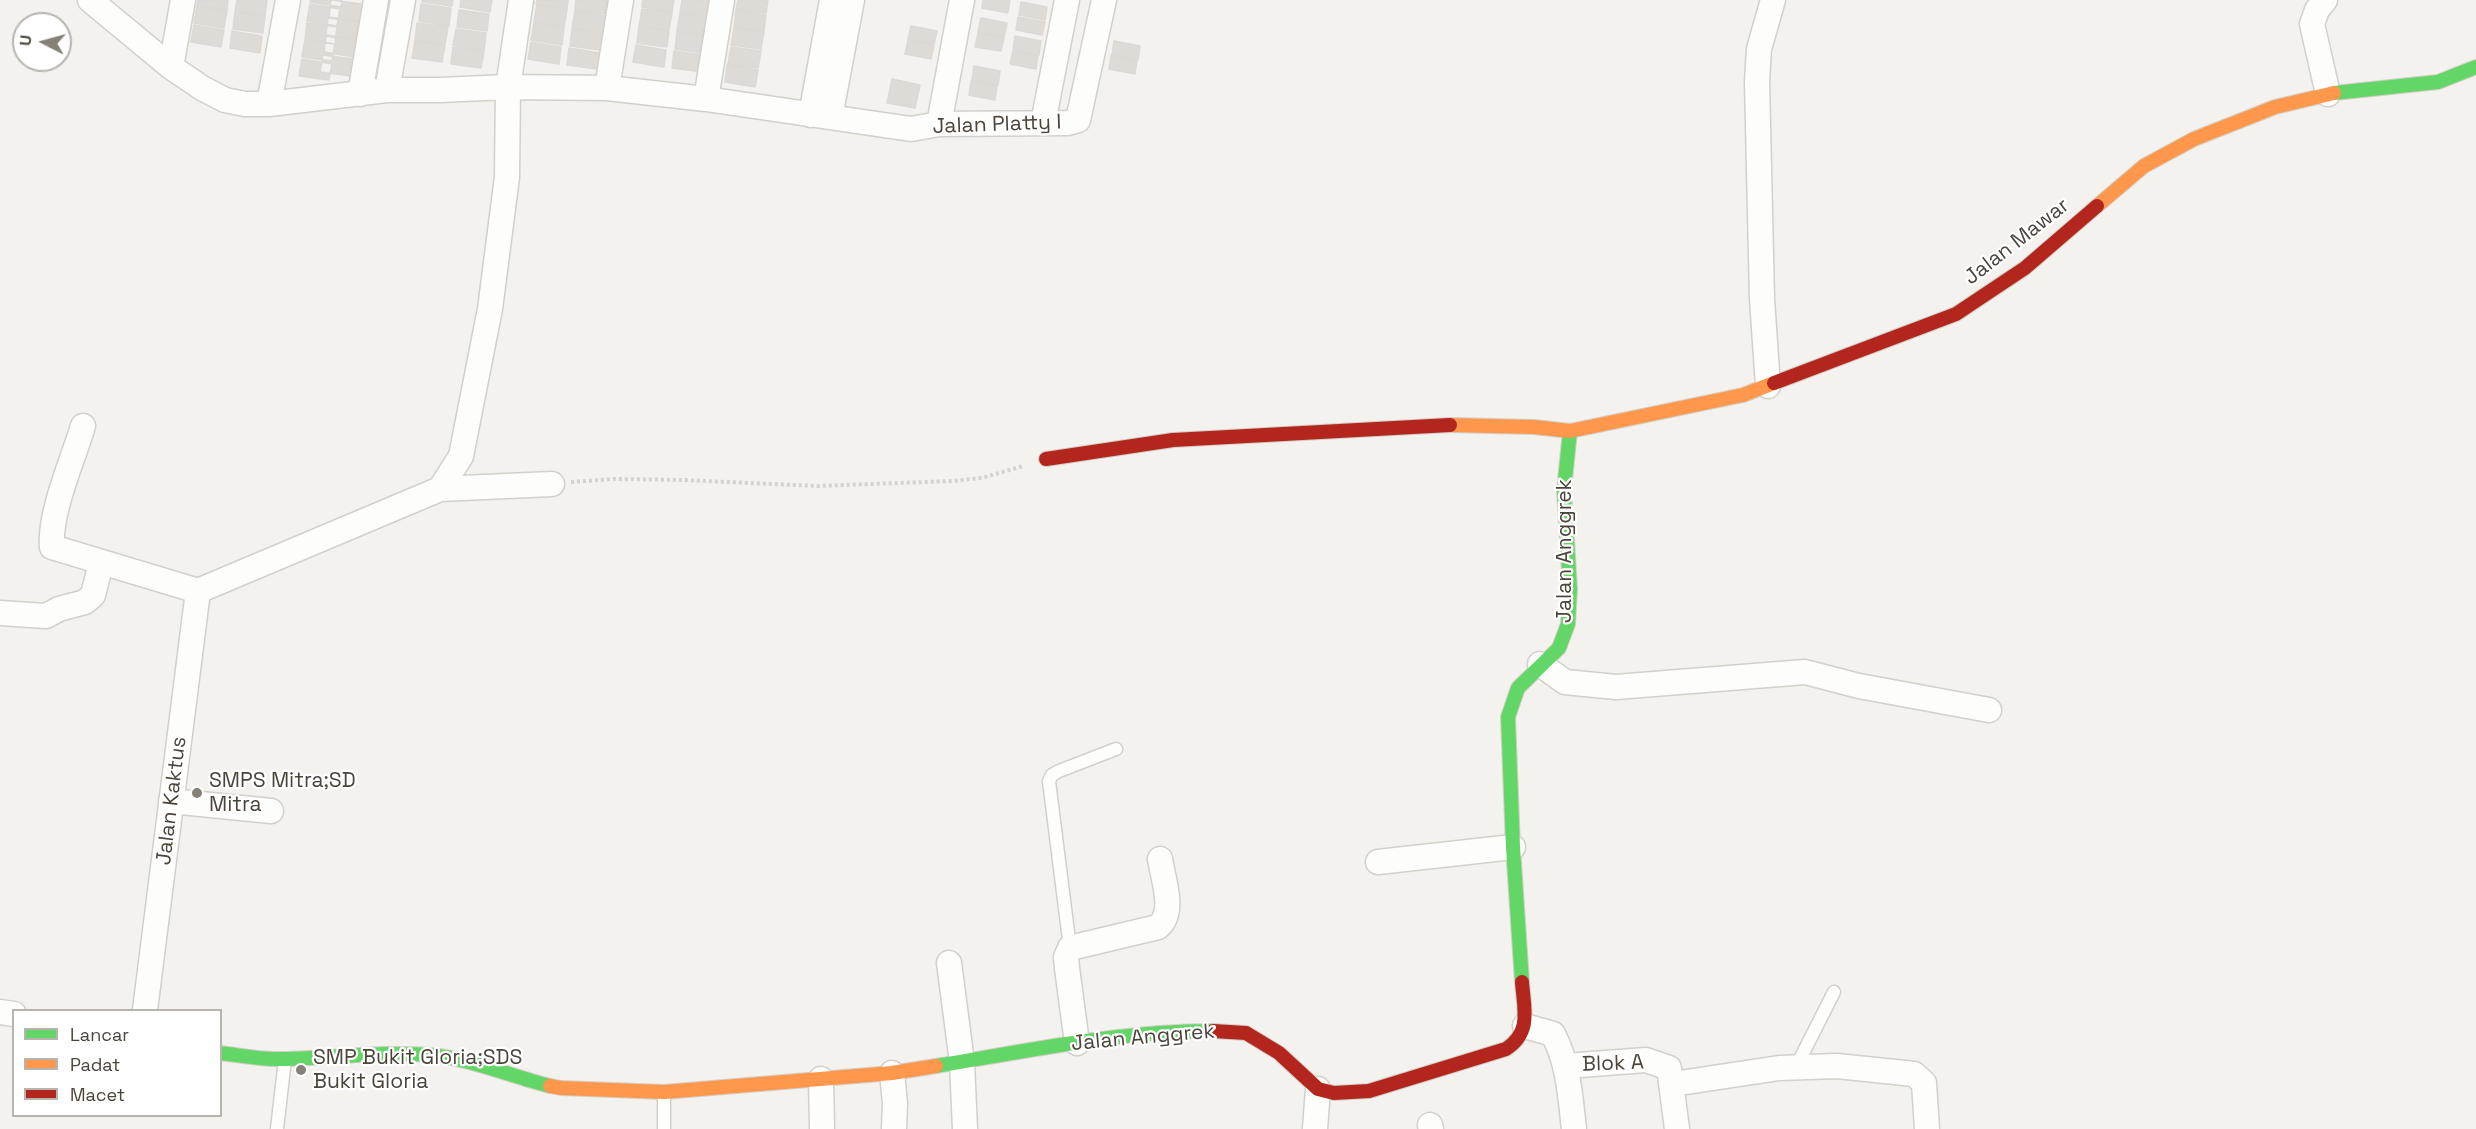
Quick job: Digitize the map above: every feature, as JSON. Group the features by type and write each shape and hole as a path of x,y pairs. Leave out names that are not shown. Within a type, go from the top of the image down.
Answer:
{"street":[{"name":"Jalan Platty I","path":"90,0 171,67 202,88 225,100 245,104 269,104 387,90 508,87 607,88 706,99 910,129 939,124 1068,123 1078,120 1104,0"},
{"path":"171,67 183,0"},
{"path":"269,104 288,0"},
{"path":"360,94 376,0"},
{"path":"387,90 403,0"},
{"path":"440,489 461,456 490,309 507,177 508,87 521,0"},
{"path":"607,88 621,0"},
{"path":"706,99 722,0"},
{"path":"820,116 832,0"},
{"path":"820,116 852,0"},
{"path":"939,124 962,0"},
{"path":"1042,123 1067,0"},
{"path":"1768,386 1762,299 1757,82 1759,49 1773,0"},
{"path":"2325,0 2317,10 2312,24 2328,94"},
{"name":"Jalan Mawar","path":"1046,459 1173,440 1414,426 1497,425 1570,431 1743,395 1956,314 2025,268 2144,166 2194,139 2275,107 2328,94 2438,82 2476,67"},
{"path":"83,426 57,509 51,534 52,547 198,591 440,489 552,484"},
{"name":"Jalan Anggrek","path":"1525,1026 1513,847 1508,717 1510,700 1524,678 1556,651 1565,637 1568,571 1564,487 1570,431"},
{"path":"0,613 46,616 59,609 90,599 95,591 101,563"},
{"name":"Jalan Kaktus","path":"145,1009 198,591"},
{"path":"1540,664 1564,682 1616,687 1805,672 1859,686 1989,711"},
{"path":"171,801 271,811"},
{"path":"1378,862 1513,847"},
{"path":"1077,1043 1066,957 1070,948 1158,927 1163,922 1168,906 1160,860"},
{"path":"949,963 962,1062 964,1129"},
{"path":"1315,1129 1318,1089 1348,1094 1380,1088 1506,1049 1517,1042 1525,1026 1553,1034 1566,1066 1574,1129"},
{"name":"Jalan Anggrek","path":"222,1053 264,1059 383,1053 430,1055 457,1058 517,1078 561,1088 664,1092 892,1073 1077,1043 1183,1031 1234,1031 1246,1034 1279,1053 1318,1089"},
{"name":"Blok A","path":"1566,1066 1646,1060 1669,1068 1673,1084 1677,1129"},
{"path":"1673,1084 1796,1067 1837,1066 1914,1074 1924,1083 1928,1129"},
{"path":"892,1073 895,1103 894,1129"},
{"path":"821,1079 822,1129"}],"lane":[{"path":"1070,948 1050,781 1052,775 1059,771 1116,749"},
{"path":"1796,1067 1834,992"},
{"path":"277,1129 285,1058"},
{"path":"664,1092 664,1129"}],"path":[{"path":"552,484 615,479 817,486 953,481 982,478 1046,459"}],"building":[{"path":"198,0 228,0 227,10 197,6"},
{"path":"237,0 267,0 265,16 235,11"},
{"path":"311,0 342,0 341,7 310,2"},
{"path":"331,0 361,4 359,21 329,17"},
{"path":"422,0 453,0 452,6 422,2"},
{"path":"461,0 492,0 490,12 460,7"},
{"path":"537,0 568,0 567,9 536,4"},
{"path":"576,0 607,0 605,14 575,10"},
{"path":"643,0 674,0 672,12 642,7"},
{"path":"682,0 713,1 710,17 680,13"},
{"path":"738,0 768,0 766,13 736,9"},
{"path":"983,0 1010,0 1008,13 982,8"},
{"path":"1021,2 1047,7 1045,20 1019,15"},
{"path":"310,4 340,9 337,26 307,21"},
{"path":"421,4 451,8 449,26 419,21"},
{"path":"537,5 567,10 564,27 534,22"},
{"path":"197,6 227,11 224,28 194,23"},
{"path":"642,9 672,13 669,30 639,26"},
{"path":"459,10 489,14 487,31 457,27"},
{"path":"736,10 766,15 764,31 734,27"},
{"path":"575,11 605,16 603,33 572,28"},
{"path":"235,12 265,17 263,33 233,29"},
{"path":"680,14 710,19 708,36 677,31"},
{"path":"1018,17 1045,22 1042,35 1016,30"},
{"path":"328,18 359,22 356,39 326,35"},
{"path":"981,18 1007,23 1004,37 978,32"},
{"path":"307,23 337,27 335,44 305,39"},
{"path":"417,23 448,27 445,44 415,40"},
{"path":"534,23 564,28 562,45 531,40"},
{"path":"194,25 224,30 221,47 191,42"},
{"path":"639,26 669,31 667,47 637,43"},
{"path":"911,26 937,31 934,44 908,39"},
{"path":"734,28 764,32 761,49 731,45"},
{"path":"456,29 486,33 484,50 453,45"},
{"path":"572,29 602,33 600,50 570,46"},
{"path":"232,31 262,36 260,53 230,48"},
{"path":"677,32 708,36 705,53 675,49"},
{"path":"978,33 1004,38 1001,51 975,47"},
{"path":"326,36 356,40 354,57 324,52"},
{"path":"1015,36 1041,41 1039,55 1013,50"},
{"path":"305,40 335,44 332,61 302,57"},
{"path":"908,40 934,45 931,59 905,54"},
{"path":"415,41 445,45 442,62 412,58"},
{"path":"1114,41 1140,46 1138,60 1112,55"},
{"path":"531,42 561,47 559,64 528,59"},
{"path":"636,45 666,50 664,67 633,62"},
{"path":"453,47 484,51 481,68 451,64"},
{"path":"731,47 761,51 758,68 728,64"},
{"path":"569,48 599,53 597,69 567,65"},
{"path":"674,51 705,55 702,72 672,68"},
{"path":"1013,51 1038,56 1036,69 1010,64"},
{"path":"323,55 353,59 351,76 320,72"},
{"path":"1111,56 1137,61 1135,74 1109,69"},
{"path":"302,59 332,64 329,80 299,76"},
{"path":"727,65 758,70 755,87 725,82"},
{"path":"974,66 1000,71 998,85 972,80"},
{"path":"892,79 920,85 915,108 887,103"},
{"path":"971,81 997,86 995,100 969,95"}],"traffic: fast":[{"path":"2334,93 2438,82 2476,67"},
{"path":"1522,982 1513,847 1508,717 1518,688 1559,648 1568,624 1570,589 1564,490 1570,431"},
{"path":"936,1066 1108,1038 1213,1031"},
{"path":"222,1053 275,1059 392,1054 431,1055 476,1064 550,1086"}],"traffic: slow":[{"path":"2097,206 2144,166 2194,139 2275,107 2334,93"},
{"path":"1450,425 1534,427 1570,431 1743,395 1774,383"},
{"path":"550,1086 664,1092 892,1073 936,1066"}],"traffic: jam":[{"path":"1774,383 1956,314 2025,268 2097,206"},
{"path":"1046,459 1173,440 1450,425"},
{"path":"1213,1031 1246,1033 1279,1053 1318,1089 1334,1093 1369,1091 1506,1049 1520,1035 1523,1027 1525,1011 1522,982"}],"place":[{"name":"SMPS Mitra;SD Mitra","path":"197,793"},
{"name":"SMP Bukit Gloria;SDS Bukit Gloria","path":"301,1070"}]}
